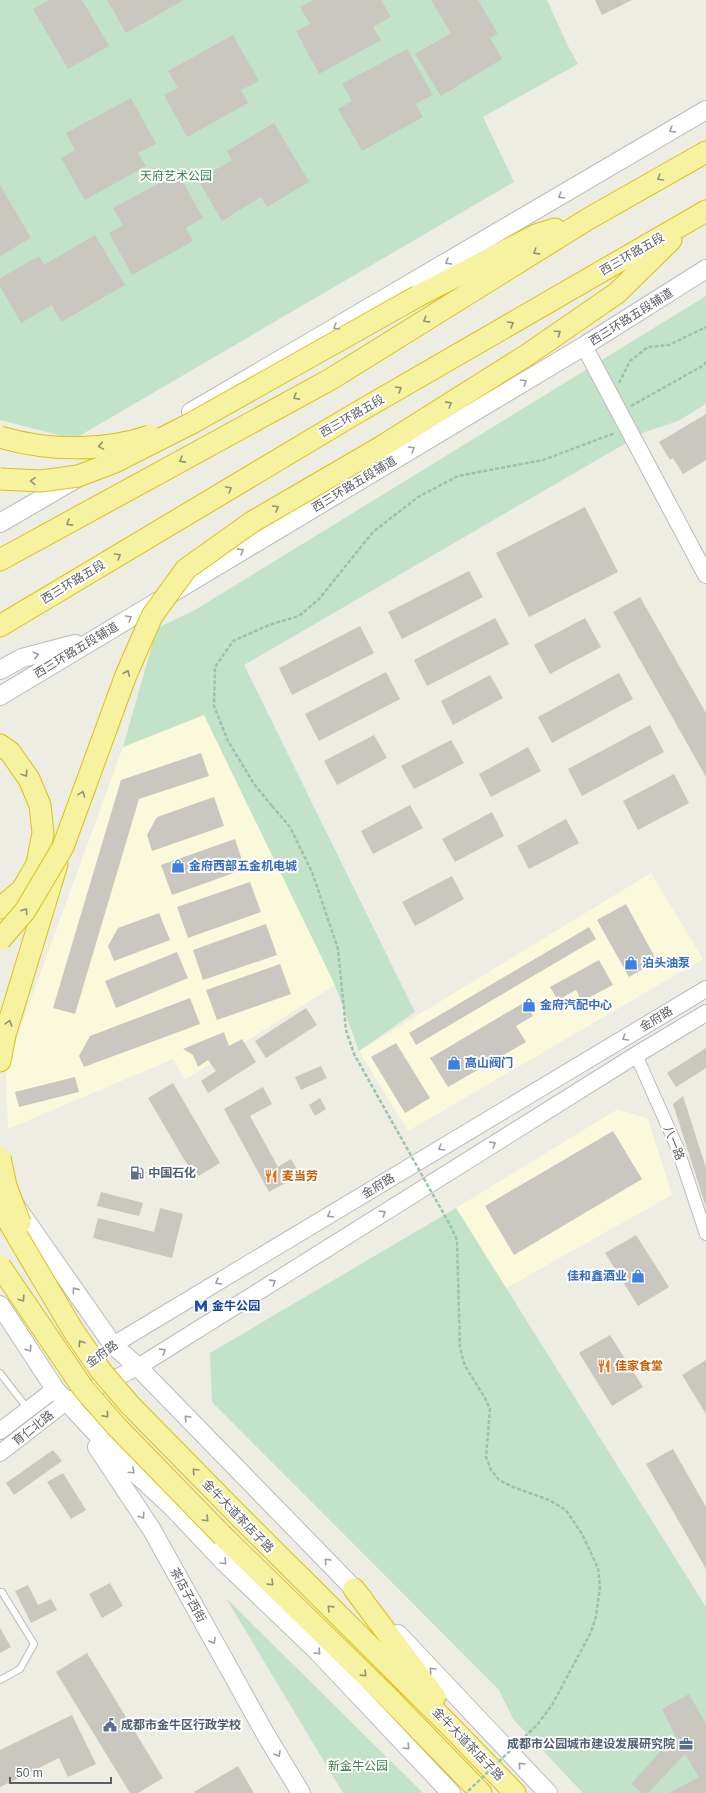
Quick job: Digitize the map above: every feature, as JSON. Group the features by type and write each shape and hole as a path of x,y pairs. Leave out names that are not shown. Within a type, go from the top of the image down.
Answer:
{"highway":[{"path":"0,560 330,379 588,219 706,152"},
{"path":"0,1061 5,1035 63,847 126,675 152,616 186,569 252,522 381,447 527,355 618,293 699,215"},
{"name":"西三环路五段","path":"0,626 353,415 699,215"},
{"path":"0,479 41,481 78,476 115,462 192,423 418,296 536,235 588,219"},
{"path":"0,437 51,447 95,447 142,439 192,423"},
{"path":"0,745 10,752 29,779 40,805 43,833 37,864 22,890 0,908"},
{"path":"0,940 25,911 63,847"},
{"path":"0,1158 6,1186 33,1262"},
{"name":"金牛大道茶店子路","path":"0,1208 74,1332 101,1372 130,1405 477,1753 515,1793"},
{"name":"金牛大道茶店子路","path":"0,1266 83,1388 116,1426 223,1536 388,1697 481,1793"},
{"path":"354,1589 477,1753"},
{"path":"388,1697 466,1793"}],"main road":[{"path":"0,523 706,110"},
{"name":"西三环路五段辅道","path":"0,696 584,346 706,269"},
{"path":"0,670 22,658 94,639"},
{"path":"0,1181 113,1345 138,1367 354,1589 548,1793"},
{"path":"0,1305 61,1395 118,1458 173,1508 225,1563 315,1649 451,1793"},
{"name":"金府路","path":"61,1395 113,1345"},
{"name":"茶店子西街","path":"61,1395 152,1530 266,1735 301,1793"}],"street":[{"path":"584,346 706,575"},
{"name":"金府路","path":"113,1345 706,989"},
{"name":"金府路","path":"61,1395 138,1367 636,1055 706,1013"},
{"name":"八一路","path":"636,1055 677,1147 706,1234"},
{"path":"0,1431 28,1409 61,1395"},
{"name":"育仁北路","path":"0,1453 61,1395"}],"lane":[{"path":"0,1373 28,1409"},
{"path":"0,1592 2,1592 34,1644 20,1669 0,1680"}],"path":[{"path":"607,390 618,385 630,361 648,347 668,345 706,327"},
{"path":"619,413 704,365 706,362"},
{"path":"466,1793 537,1725 552,1705 591,1632 596,1616 600,1588 598,1568 582,1534 566,1510 549,1500 513,1487 499,1480 491,1470 486,1457 490,1409 485,1398 465,1366 460,1348 457,1240 354,1054 346,1030 338,949 312,872 290,827 254,784 228,741 214,706 215,667 233,641 269,625 299,616 319,599 373,532 418,497 458,476 543,460 627,428"}],"shaded area":[{"name":"金府西部五金机电城","path":"204,715 335,985 185,1080 173,1059 8,1129 6,1074 21,1026 123,747"},
{"name":"金府汽配中心","path":"651,873 703,959 408,1131 359,1051"},
{"path":"618,1109 648,1119 672,1195 506,1288 456,1208"}],"green space":[{"name":"天府艺术公园","path":"0,0 547,0 578,64 483,117 514,182 74,439 0,420"},
{"path":"706,296 706,404 678,421 645,432 244,665 415,1012 359,1051 335,985 204,715 123,747 157,628 195,610"},
{"name":"金牛公园","path":"456,1208 706,1607 706,1793 583,1793 513,1719 499,1690 212,1402 210,1353"},
{"name":"新金牛公园","path":"226,1598 423,1793 343,1793"}],"building":[{"path":"49,0 82,0 109,46 68,69 33,9"},
{"path":"107,0 184,0 126,33"},
{"path":"313,0 381,0 391,17 373,27 381,40 319,74 296,31 310,24 300,7"},
{"path":"431,0 478,0 498,34 490,38 502,59 441,96 415,54 451,33"},
{"path":"595,0 632,0 602,15"},
{"path":"233,35 259,81 241,90 248,103 187,137 164,95 178,88 168,71"},
{"path":"407,49 433,95 415,104 423,117 362,151 338,109 352,101 342,84"},
{"path":"131,98 156,144 138,153 146,166 85,200 61,158 75,150 66,133"},
{"path":"274,123 309,182 267,207 261,197 222,221 198,180 232,160 227,151"},
{"path":"178,173 203,218 186,228 193,241 132,275 109,233 123,225 113,208"},
{"path":"0,185 31,238 0,256"},
{"path":"95,235 125,285 61,322 52,305 21,323 0,286 0,278 39,256 44,265"},
{"path":"706,414 706,460 683,474 673,458 670,460 659,442"},
{"path":"585,507 618,572 529,617 496,553"},
{"path":"469,571 483,597 402,639 388,612"},
{"path":"640,597 706,713 706,777 613,612"},
{"path":"495,618 509,644 427,686 414,660"},
{"path":"585,618 601,647 550,674 534,645"},
{"path":"360,626 374,653 292,695 279,668"},
{"path":"386,672 400,699 319,741 305,714"},
{"path":"619,673 633,699 552,743 538,717"},
{"path":"490,675 503,698 453,725 441,701"},
{"path":"650,725 664,752 582,796 568,769"},
{"path":"374,735 387,758 337,785 324,761"},
{"path":"451,740 464,763 414,789 401,766"},
{"path":"528,747 541,771 491,797 479,774"},
{"path":"201,753 209,776 139,799 75,1014 53,1008 121,780"},
{"path":"674,774 689,803 638,830 623,801"},
{"path":"214,797 224,826 152,851 147,835 157,817"},
{"path":"410,805 423,828 373,854 361,831"},
{"path":"492,812 504,836 455,862 442,839"},
{"path":"566,819 579,843 529,869 517,846"},
{"path":"235,839 245,869 172,895 161,865"},
{"path":"452,876 464,899 415,926 402,902"},
{"path":"250,882 261,912 188,938 177,907"},
{"path":"626,904 657,961 629,977 597,920"},
{"path":"159,913 170,940 114,961 108,946 118,928"},
{"path":"266,924 277,955 203,980 193,950"},
{"path":"589,927 596,939 416,1045 409,1033"},
{"path":"177,952 188,978 116,1008 105,981"},
{"path":"599,960 613,985 582,1001 576,990 558,1000 550,987"},
{"path":"280,964 291,994 217,1020 206,990"},
{"path":"190,998 200,1024 84,1067 79,1056 90,1036"},
{"path":"525,1002 533,1016 516,1026 526,1042 448,1087 430,1058"},
{"path":"306,1008 317,1025 266,1058 255,1041"},
{"path":"224,1032 229,1046 242,1039 256,1062 208,1093 201,1081 216,1071 208,1060 198,1067 193,1055 183,1049"},
{"path":"396,1043 430,1098 405,1113 371,1057"},
{"path":"706,1048 706,1068 676,1087 667,1073"},
{"path":"321,1066 327,1078 301,1090 295,1077"},
{"path":"75,1077 79,1092 19,1107 15,1092"},
{"path":"173,1083 220,1163 195,1178 148,1098"},
{"path":"263,1087 272,1104 250,1116 278,1167 291,1159 300,1175 269,1192 224,1109"},
{"path":"683,1096 706,1168 706,1207 673,1104"},
{"path":"320,1098 326,1109 315,1116 309,1105"},
{"path":"613,1131 642,1179 514,1255 485,1206"},
{"path":"101,1192 143,1203 139,1216 97,1206"},
{"path":"160,1208 183,1214 172,1258 93,1238 98,1218 154,1232"},
{"path":"636,1235 669,1287 638,1306 605,1253"},
{"path":"610,1335 643,1387 612,1406 579,1353"},
{"path":"706,1360 706,1414 682,1375"},
{"path":"673,1449 706,1507 706,1569 646,1464"},
{"path":"53,1450 62,1461 14,1495 6,1483"},
{"path":"63,1473 86,1510 71,1519 47,1482"},
{"path":"110,1583 123,1606 102,1618 89,1594"},
{"path":"28,1585 38,1605 51,1599 57,1610 31,1623 15,1591"},
{"path":"0,1628 11,1647 0,1653"},
{"name":"成都市金牛区行政学校","path":"87,1653 163,1778 138,1793 130,1793 56,1672"},
{"name":"成都市公园城市建设发展研究院","path":"689,1694 706,1724 706,1793 669,1793 699,1777 685,1754 648,1793 642,1793 631,1784 675,1735 662,1709"},
{"path":"72,1715 96,1764 68,1777 59,1758 0,1787 0,1750"},
{"path":"238,1766 254,1793 194,1792"}],"place":[{"name":"金府西部五金机电城","path":"178,866"},
{"name":"泊头油泵","path":"631,963"},
{"name":"金府汽配中心","path":"529,1005"},
{"name":"高山阀门","path":"454,1063"},
{"name":"中国石化","path":"137,1173"},
{"name":"麦当劳","path":"271,1176"},
{"name":"佳和鑫酒业","path":"638,1276"},
{"name":"金牛公园","path":"201,1306"},
{"name":"佳家食堂","path":"604,1366"},
{"name":"成都市金牛区行政学校","path":"110,1725"},
{"name":"成都市公园城市建设发展研究院","path":"686,1744"}]}
